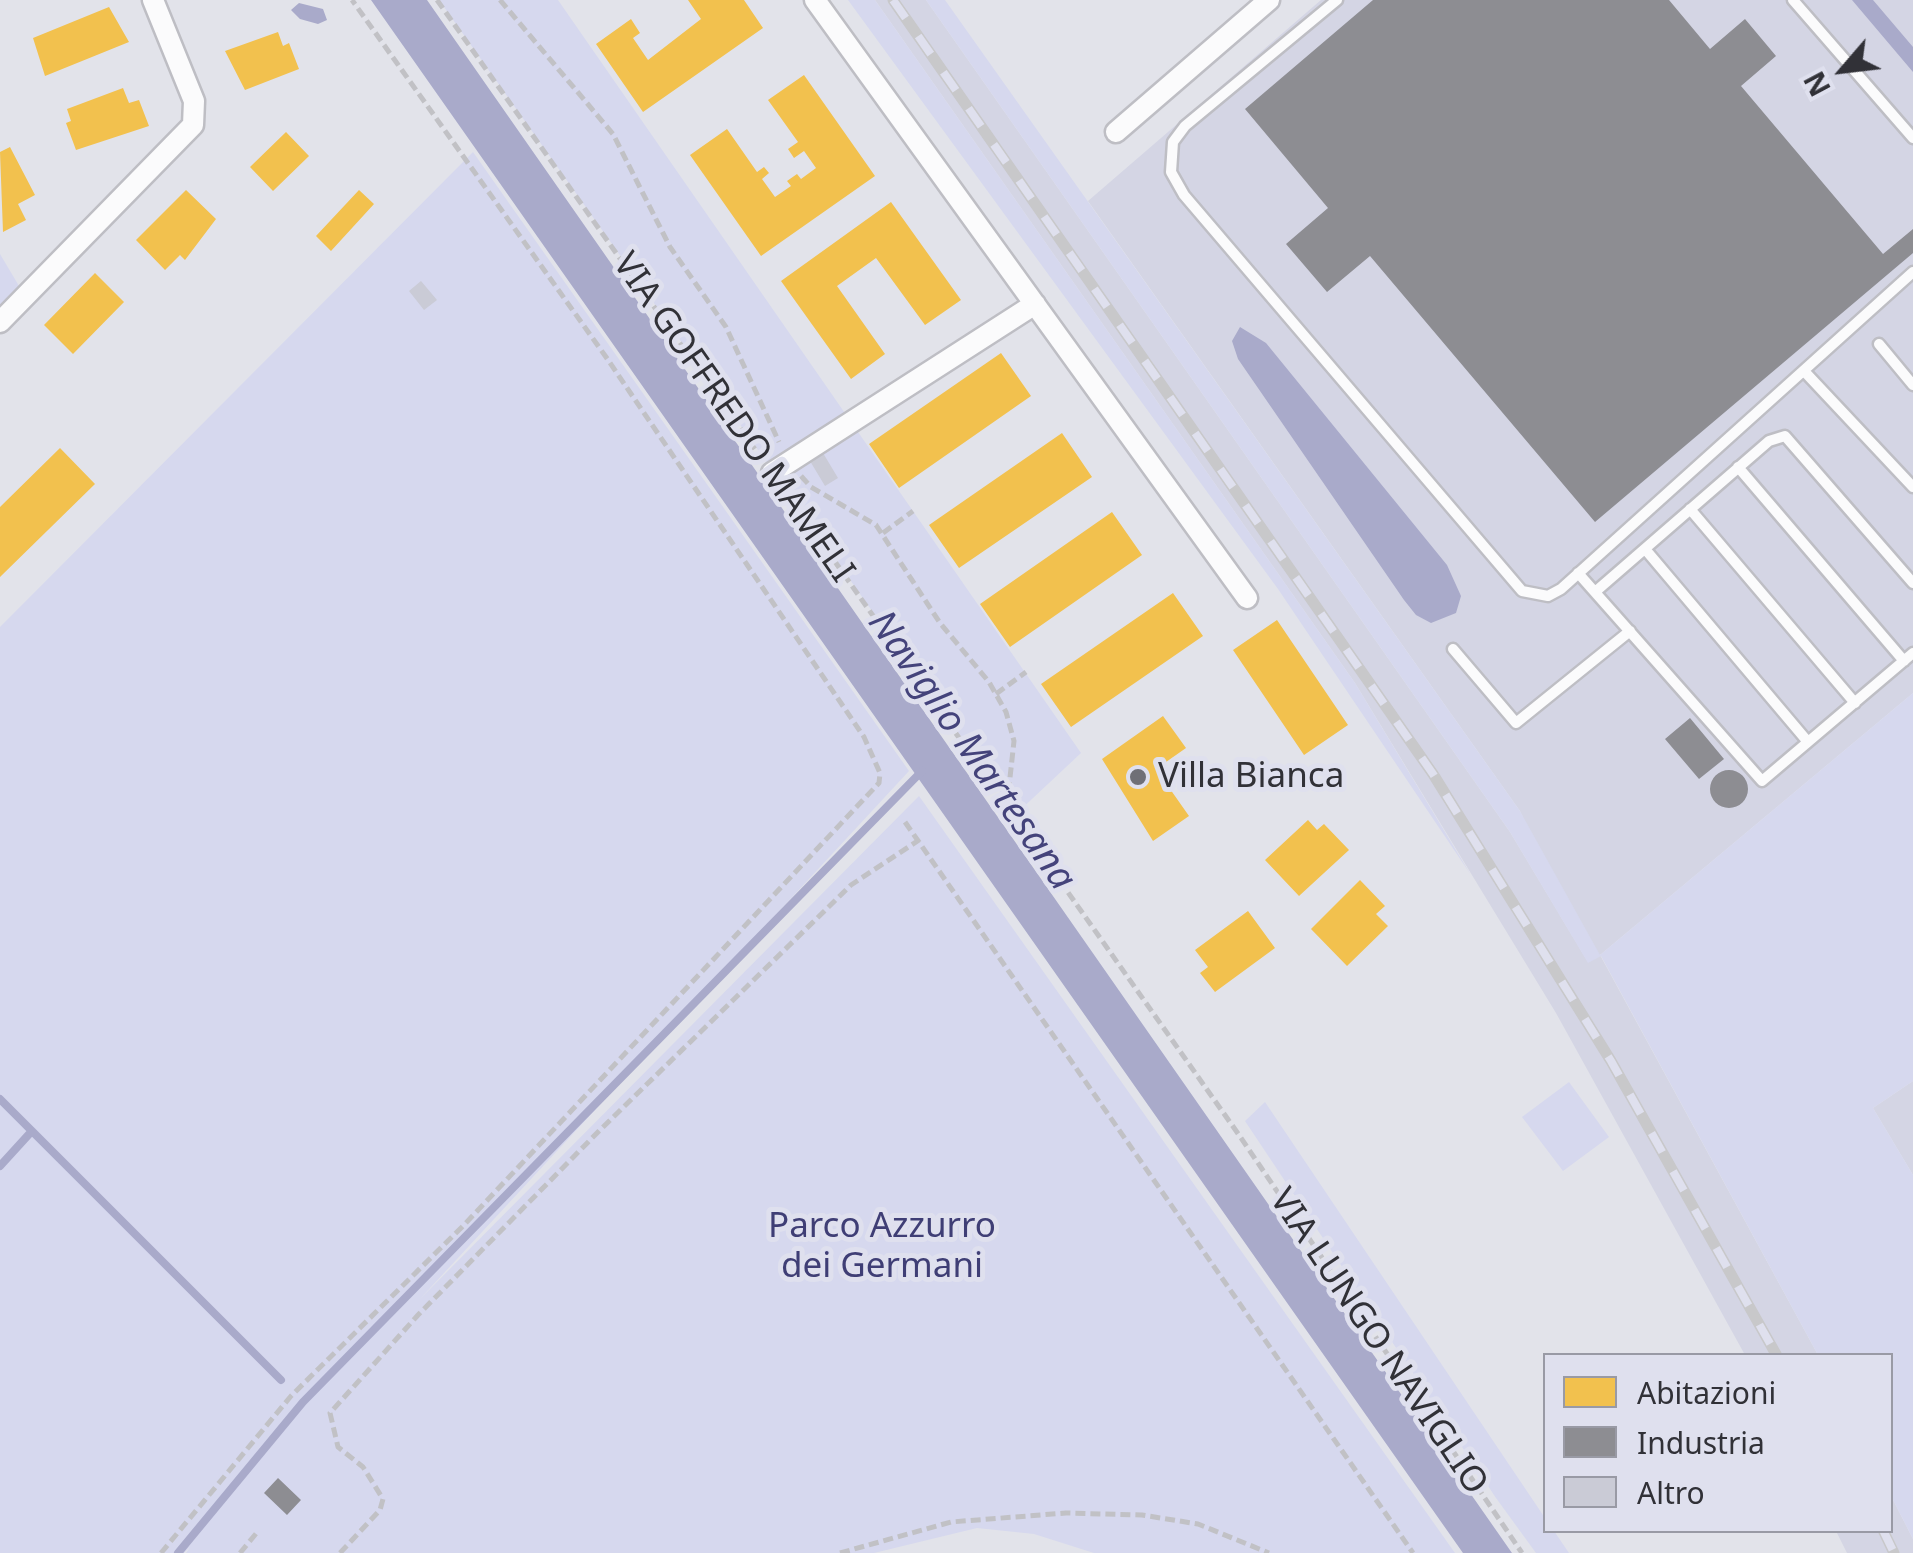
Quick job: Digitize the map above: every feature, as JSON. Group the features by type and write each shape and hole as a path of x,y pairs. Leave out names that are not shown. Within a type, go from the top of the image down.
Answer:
{"street":[{"path":"0,322 193,126 194,100 153,0"},
{"path":"815,0 1247,598"},
{"path":"1116,132 1269,0"},
{"path":"781,468 1035,304"}],"lane":[{"path":"1337,0 1178,134 1169,163 1175,182 1515,587 1531,595 1548,596 1578,573 1913,272"},
{"path":"1793,0 1913,138"},
{"path":"1878,344 1913,386"},
{"path":"1804,371 1913,487"},
{"path":"1595,592 1769,441 1785,436 1913,583"},
{"path":"1578,573 1762,781 1908,657 1738,467"},
{"path":"1690,509 1855,703"},
{"path":"1644,549 1808,742"},
{"path":"1453,649 1516,723 1630,631"}],"path":[{"path":"162,1553 291,1396 515,1172 879,783 880,773 864,738 594,340 352,0"},
{"name":"VIA GOFFREDO MAMELI","path":"437,0 781,468 1007,805 1235,1130"},
{"path":"500,0 613,134 670,247 726,326 781,468 863,516 882,533 940,624 996,694 1014,742 1007,805"},
{"path":"882,533 913,511"},
{"path":"996,694 1026,672"},
{"path":"905,822 1414,1553"},
{"path":"340,1553 380,1510 383,1499 363,1467 338,1447 330,1413 446,1286 850,885 918,840"},
{"name":"VIA LUNGO NAVIGLIO","path":"1235,1130 1522,1553"},
{"path":"840,1553 951,1522 1066,1513 1142,1514 1198,1524 1269,1553"},
{"path":"240,1553 259,1530"}],"shaded area":[{"path":"371,0 427,0 1512,1553 1463,1553"},
{"path":"875,0 926,0 1510,832 1588,962 1520,811 1088,201 1321,0 1913,0 1913,693 1600,955 1817,1353 1744,1353 1556,1013 1355,683"},
{"path":"1852,0 1873,0 1913,47 1913,72"},
{"path":"299,3 323,9 327,20 318,24 300,19 291,10"},
{"path":"1240,327 1266,343 1447,565 1461,596 1456,613 1431,623 1416,615 1404,600 1238,359 1232,341"},
{"path":"1913,1081 1913,1175 1873,1108"},
{"path":"1893,1500 1913,1539 1913,1553 1847,1553 1837,1533 1893,1533"}],"green space":[{"path":"439,0 558,0 1081,753 1016,814"},
{"path":"848,0 875,0 1355,683 1471,875 1278,589"},
{"path":"926,0 945,0 1520,811 1600,955 1913,693 1913,1081 1873,1108 1913,1175 1913,1539 1893,1500 1893,1353 1817,1353 1601,956 1588,963 1510,832"},
{"name":"Parco Azzurro dei Germani","path":"473,152 909,771 419,1300 919,796 1455,1553 1094,1553 1034,1534 977,1528 874,1553 186,1553 190,1547 184,1553 0,1553 0,627"},
{"path":"0,254 19,286 0,305"},
{"path":"1569,1082 1609,1137 1563,1171 1522,1117"},
{"path":"1265,1102 1543,1515 1543,1533 1555,1533 1569,1553 1536,1553 1245,1121"}],"building: Abitazioni":[{"path":"688,0 744,0 763,28 643,112 596,44 631,19 640,33 633,38 648,60 701,19"},
{"path":"109,7 129,42 45,76 33,38"},
{"path":"278,32 283,46 289,43 299,69 245,90 225,51"},
{"path":"804,75 875,176 761,256 690,155 727,129 757,172 764,167 769,173 762,179 775,197 791,186 787,181 797,174 801,179 816,168 804,151 794,158 788,149 798,142 768,100"},
{"path":"123,88 129,103 139,100 149,126 76,150 66,123 71,121 67,109"},
{"path":"286,132 309,156 273,191 250,167"},
{"path":"10,147 35,195 18,204 26,220 3,232 0,152"},
{"path":"186,190 216,219 185,260 180,255 165,270 136,240"},
{"path":"359,190 374,204 331,251 316,236"},
{"path":"891,202 961,300 925,325 876,258 837,286 885,354 851,379 781,281"},
{"path":"95,273 124,302 73,354 44,325"},
{"path":"1001,353 1031,396 899,488 869,444"},
{"path":"1062,433 1092,477 959,568 929,525"},
{"path":"60,448 95,484 0,577 0,507"},
{"path":"1112,512 1142,555 1010,647 980,604"},
{"path":"1173,593 1203,636 1071,727 1041,684"},
{"path":"1277,620 1348,725 1304,755 1233,650"},
{"name":"Villa Bianca","path":"1163,716 1186,748 1156,769 1189,816 1153,841 1102,759"},
{"path":"1308,820 1317,830 1324,824 1349,850 1299,896 1265,860"},
{"path":"1360,880 1385,906 1376,914 1388,926 1347,966 1311,929"},
{"path":"1248,911 1275,948 1215,992 1200,973 1208,967 1195,950"}],"building: Industria":[{"path":"1373,0 1669,0 1710,49 1745,19 1776,56 1741,86 1883,254 1913,229 1913,253 1595,522 1370,256 1327,292 1286,244 1328,208 1245,109"},
{"path":"1690,718 1724,759 1699,779 1665,739"},
{"path":"1729,770 1743,775 1748,789 1743,803 1729,808 1715,803 1710,789 1715,775"},
{"path":"278,1478 301,1500 287,1515 264,1493"}],"building: Altro":[{"path":"421,281 437,300 424,310 409,291"},
{"path":"823,453 838,478 825,486 810,461"}],"waterway":[{"path":"178,1553 303,1402 922,771"},
{"path":"0,1099 281,1380"},
{"path":"0,1166 31,1132"}],"railway":[{"path":"893,0 1433,774 1611,1061 1775,1353"},
{"path":"1884,1533 1894,1553"}],"place":[{"name":"Villa Bianca","path":"1138,777"}],"water label":[{"name":"Naviglio Martesana","path":"971,751"}]}
